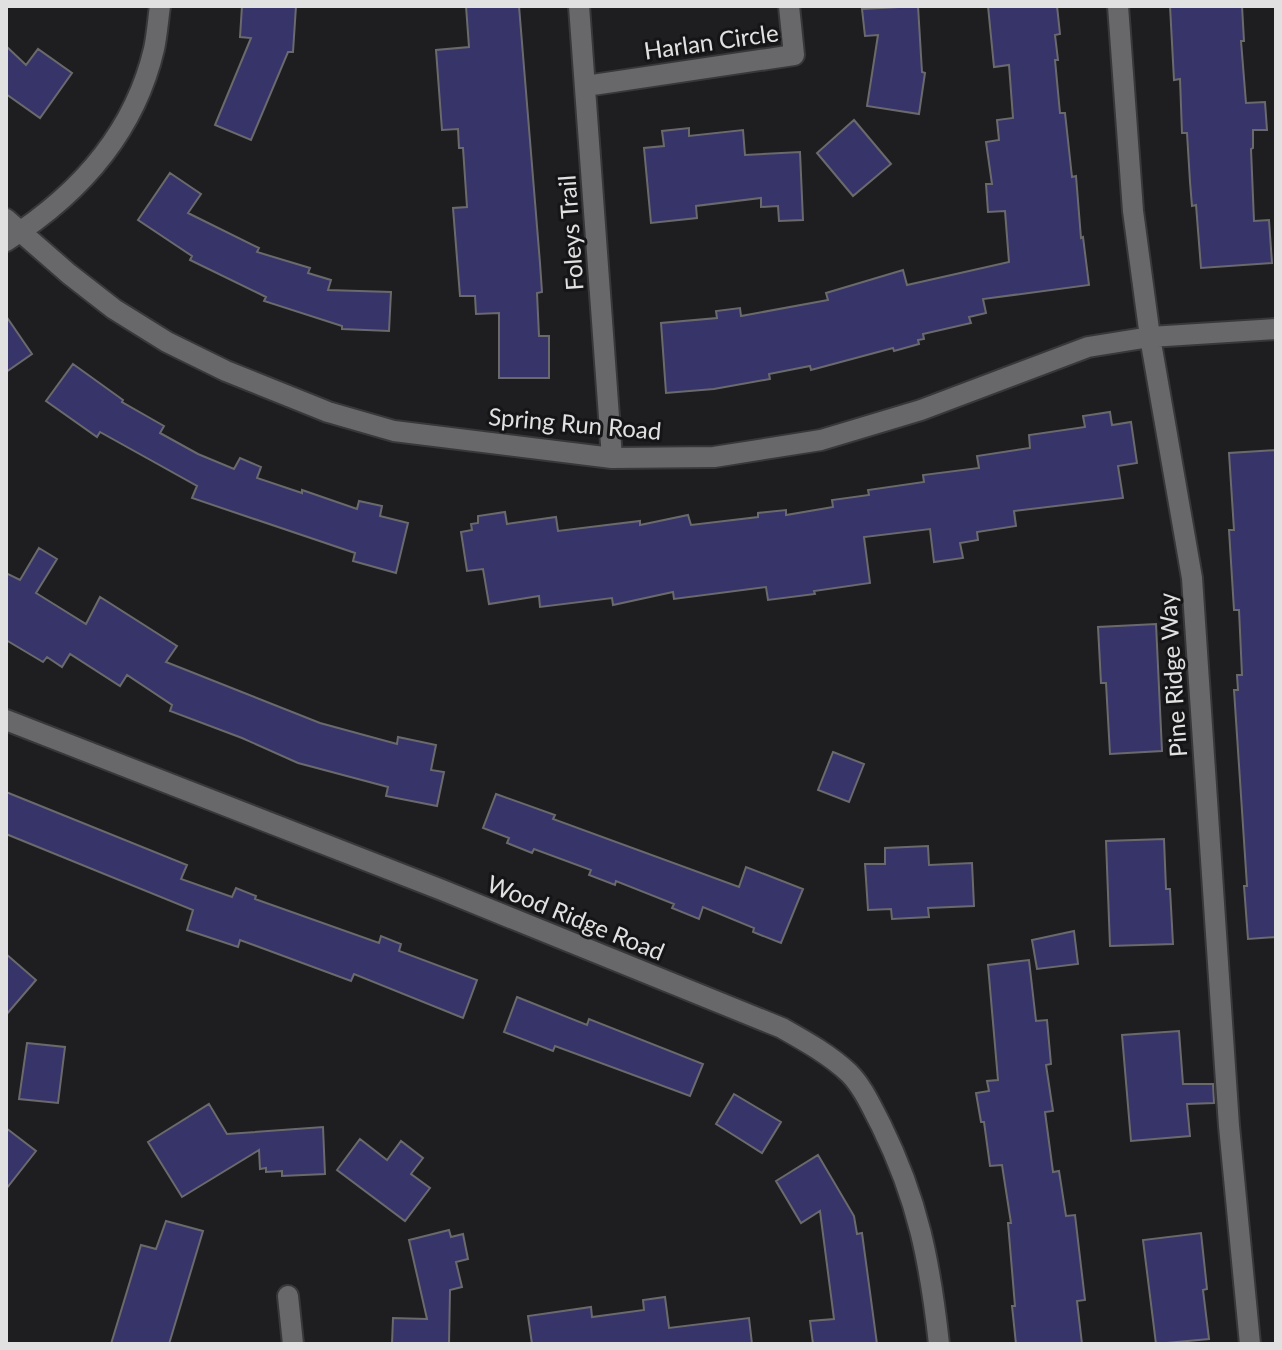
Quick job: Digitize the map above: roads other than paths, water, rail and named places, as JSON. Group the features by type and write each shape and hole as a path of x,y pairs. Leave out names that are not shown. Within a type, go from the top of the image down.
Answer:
{"street":[{"path":"11,231 49,212 81,184 119,132 139,93 154,49 160,6"},
{"name":"Foleys Trail","path":"579,6 612,458"},
{"name":"Harlan Circle","path":"586,86 794,55 789,6"},
{"name":"Pine Ridge Way","path":"1118,6 1133,211 1150,337 1192,578 1229,1126 1250,1344"},
{"name":"Spring Run Road","path":"11,231 114,309 167,342 226,371 328,412 394,431 612,458 714,457 821,440 921,410 1088,347 1150,337 1276,329"},
{"name":"Wood Ridge Road","path":"6,720 442,890 782,1028 810,1044 850,1074 871,1105 900,1164 920,1221 932,1279 939,1344"},
{"path":"288,1296 293,1344"}]}
